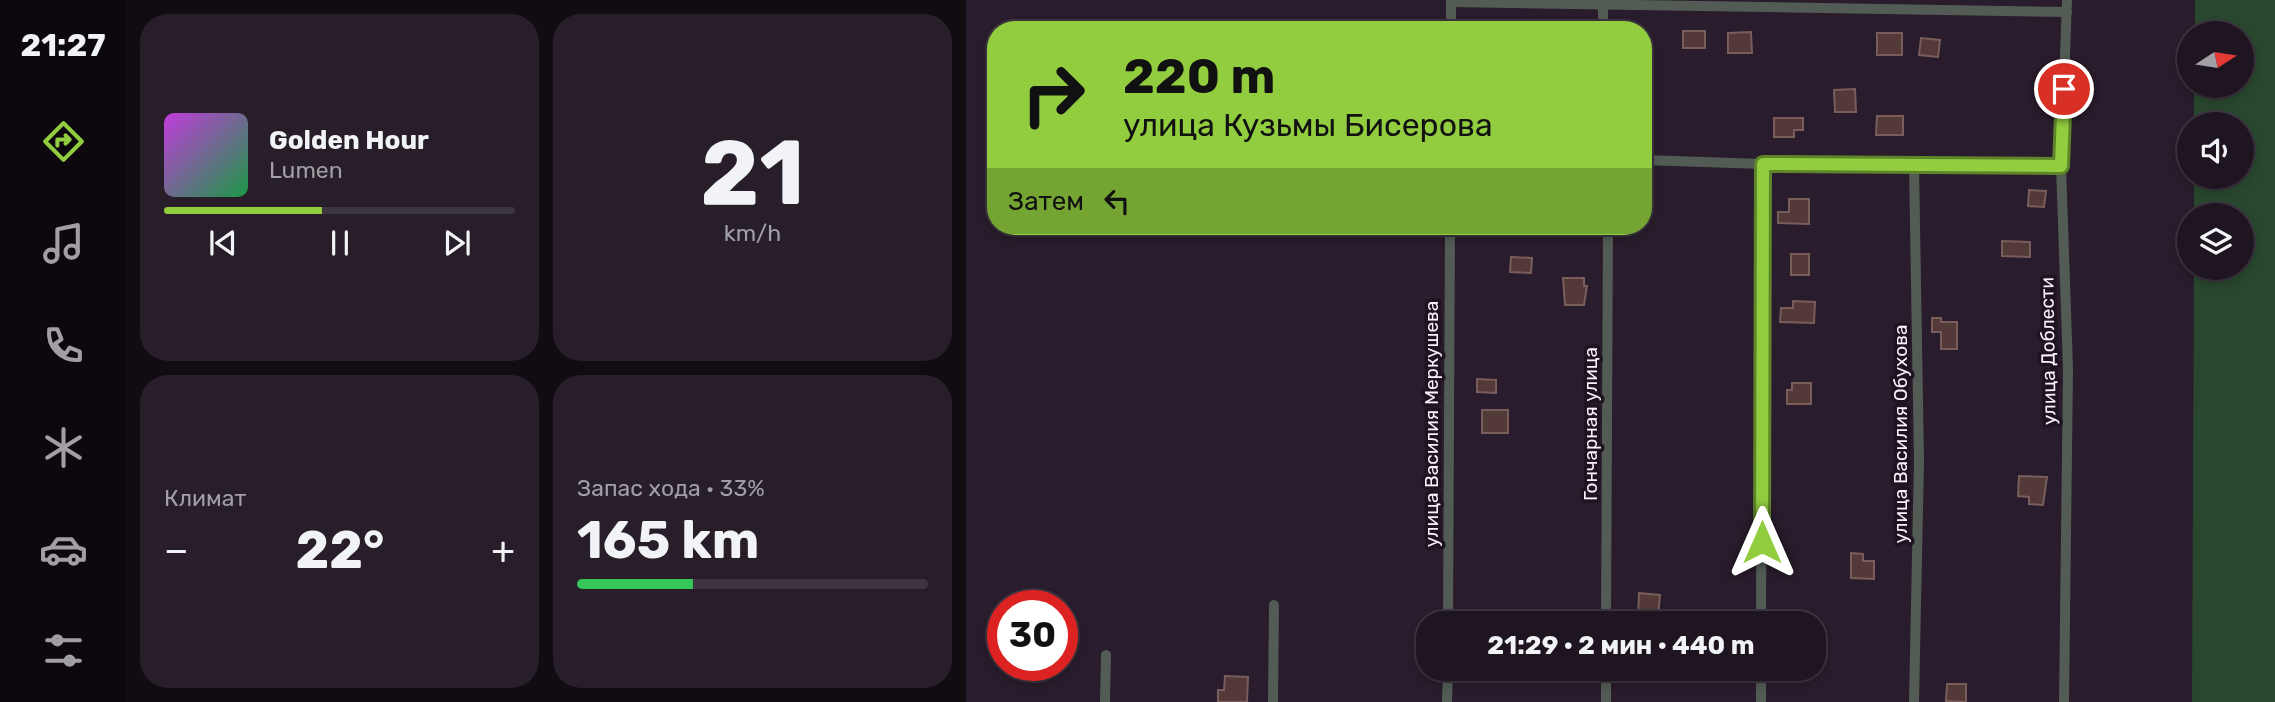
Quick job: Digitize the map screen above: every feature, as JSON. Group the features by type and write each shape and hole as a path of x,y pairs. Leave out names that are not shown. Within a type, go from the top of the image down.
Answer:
{"street":[{"path":"1451,21 1451,1 2067,6"},
{"path":"1603,2 1603,21"},
{"name":"улица Доблести","path":"2064,702 2068,369 2061,166 2067,6"},
{"path":"1652,160 1763,164 2061,166"},
{"path":"1761,611 1763,164"},
{"name":"улица Василия Обухова","path":"1914,165 1919,460 1914,702"},
{"name":"улица Василия Меркушева","path":"1448,611 1450,235"},
{"name":"Гончарная улица","path":"1606,611 1608,235"},
{"path":"1273,702 1274,605"},
{"path":"1105,702 1106,655"},
{"path":"1447,702 1448,681"},
{"path":"1606,681 1606,702"},
{"path":"1761,681 1761,702"}],"green space":[{"path":"2195,0 2275,0 2275,702 2192,702 2194,280 2254,280 2254,203 2194,203 2194,189 2254,189 2254,112 2194,112 2194,98 2254,98 2254,21 2195,21"}],"building":[{"path":"1683,31 1705,31 1705,48 1683,48"},
{"path":"1751,32 1752,53 1728,53 1728,33"},
{"path":"1877,33 1902,33 1902,55 1877,55"},
{"path":"1921,38 1940,40 1938,57 1919,55"},
{"path":"1855,89 1856,112 1835,112 1834,90"},
{"path":"1877,116 1903,116 1903,135 1876,135"},
{"path":"1774,118 1803,118 1803,130 1794,130 1794,137 1774,137"},
{"path":"2029,190 2046,191 2044,207 2028,206"},
{"path":"1789,199 1809,199 1809,224 1778,223 1778,212 1789,212"},
{"path":"2002,241 2030,242 2030,257 2002,256"},
{"path":"1791,254 1809,254 1809,275 1791,275"},
{"path":"1511,257 1532,258 1531,273 1510,272"},
{"path":"1563,278 1584,278 1584,286 1587,286 1584,305 1565,305"},
{"path":"1793,301 1815,302 1814,323 1780,322 1781,308 1793,308"},
{"path":"1932,318 1941,318 1941,322 1957,322 1957,349 1941,349 1941,332 1932,332"},
{"path":"1477,379 1496,380 1496,393 1477,392"},
{"path":"1792,383 1811,383 1811,404 1787,404 1787,390 1792,390"},
{"path":"1482,410 1508,410 1508,433 1482,433"},
{"path":"2019,476 2047,477 2043,505 2029,504 2029,497 2018,496"},
{"path":"1851,553 1863,554 1863,561 1874,561 1874,579 1851,578"},
{"path":"1639,593 1660,595 1659,611 1638,611"},
{"path":"1225,676 1248,677 1247,702 1218,702 1218,690 1224,690"},
{"path":"1947,684 1966,684 1966,702 1946,701"}],"route":[{"path":"1762,542 1763,164 2061,166 2064,89"}]}
